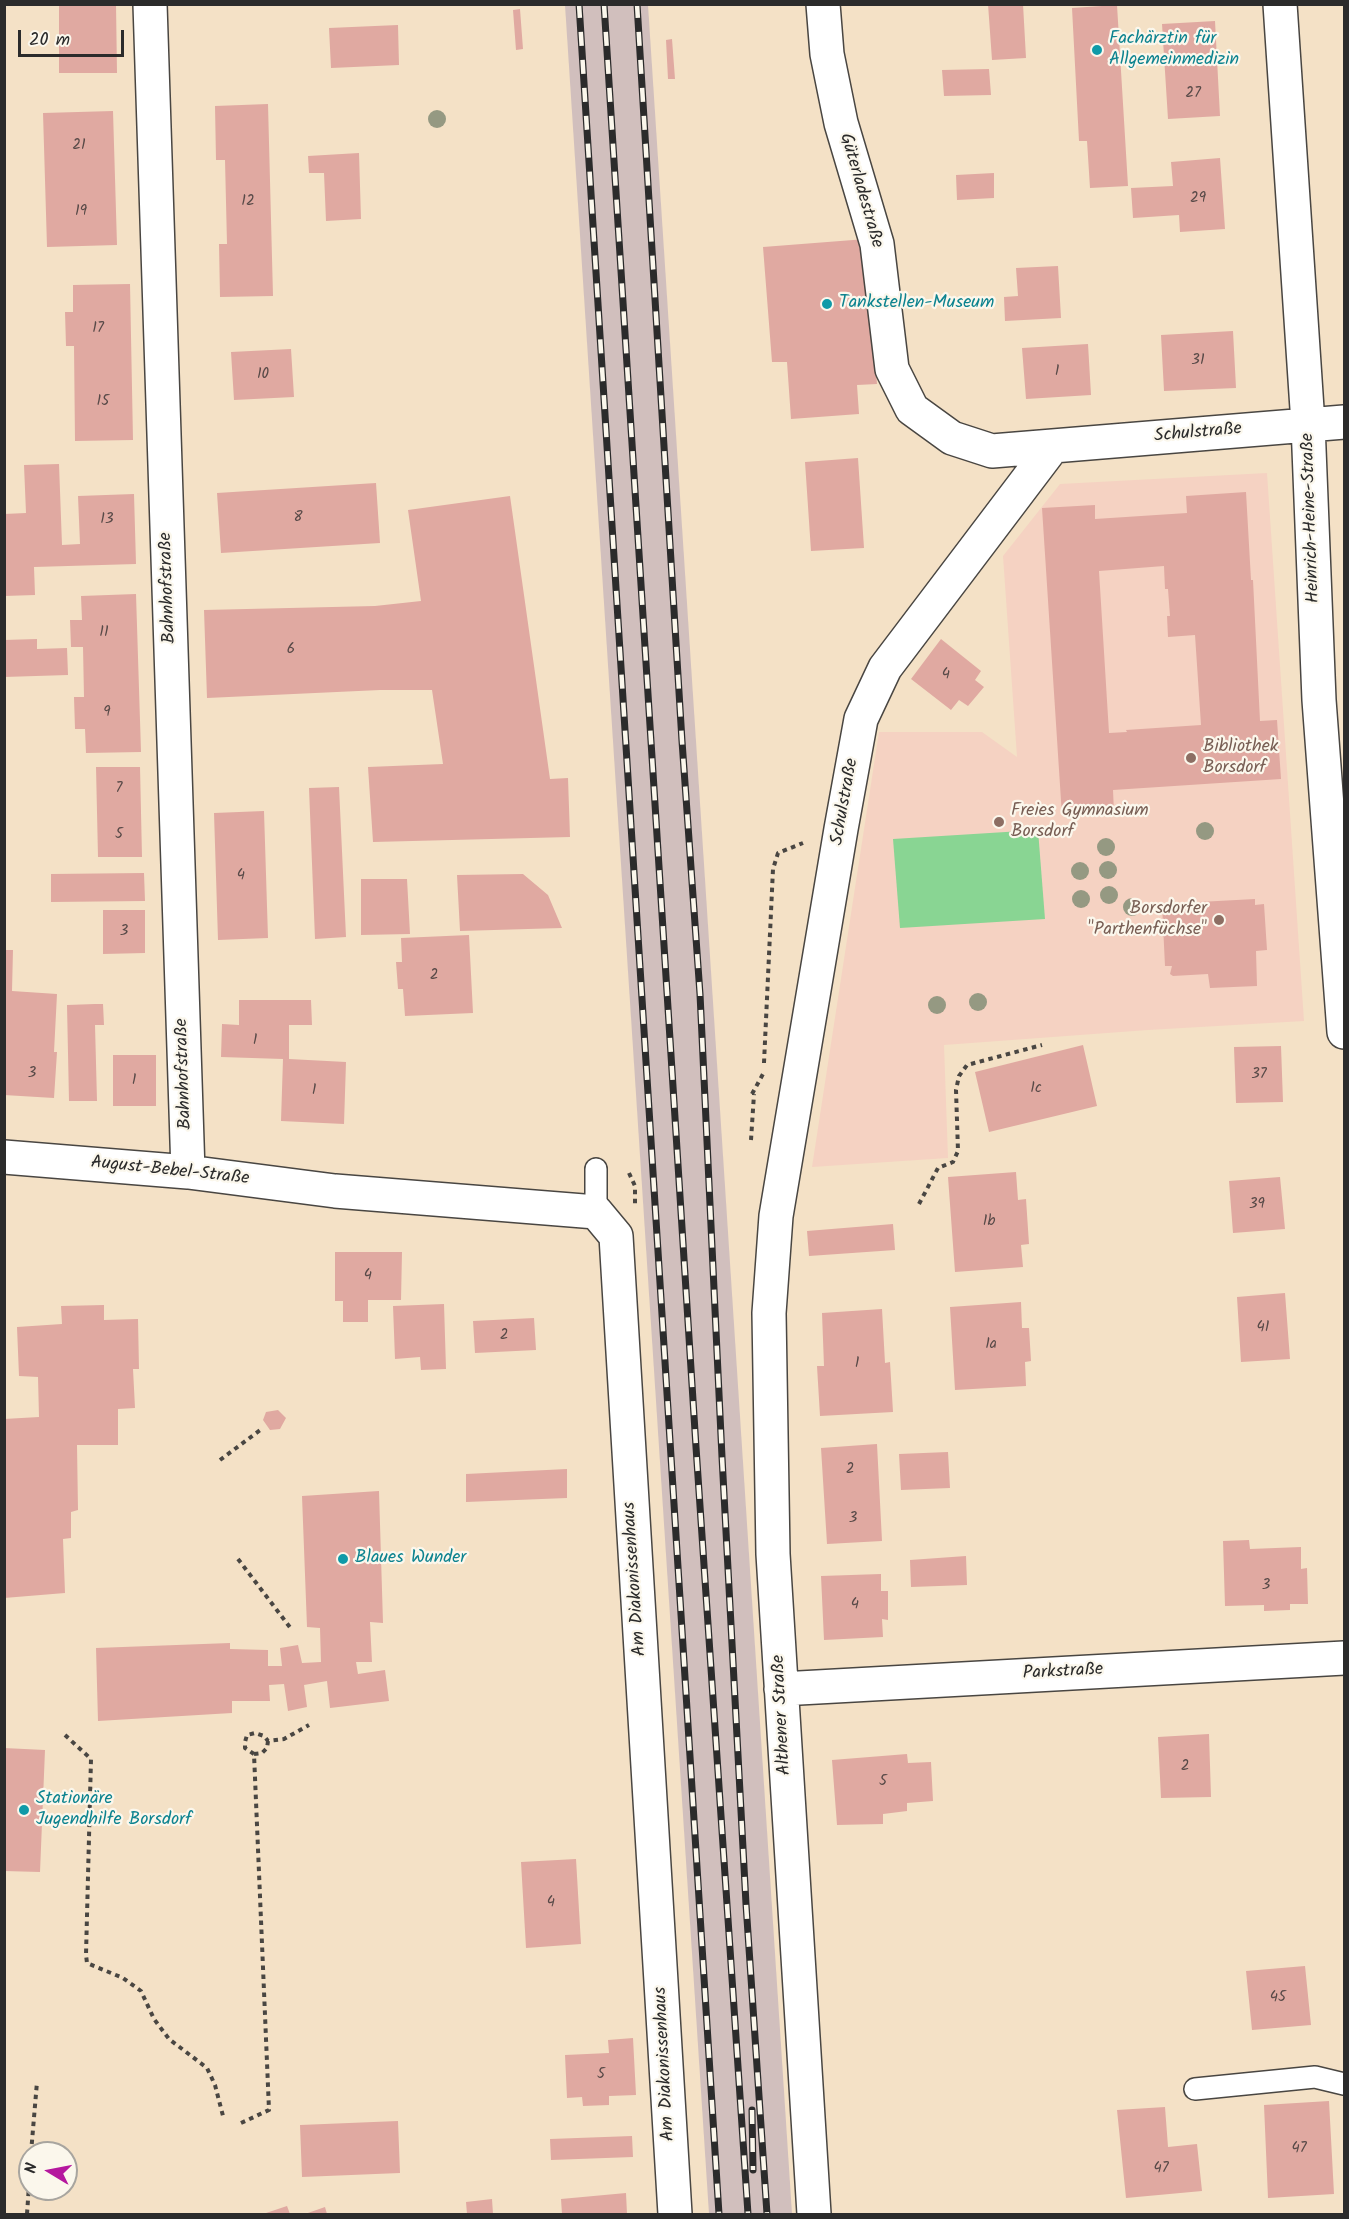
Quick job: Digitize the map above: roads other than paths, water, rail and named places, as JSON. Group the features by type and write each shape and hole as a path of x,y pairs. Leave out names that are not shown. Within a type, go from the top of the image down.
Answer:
{"street":[{"name":"Bahnhofstraße","path":"150,4 188,1172"},
{"name":"Güterladestraße","path":"823,4 827,54 841,123 877,244 892,369 912,409"},
{"name":"Heinrich-Heine-Straße","path":"1280,4 1308,424 1319,700 1344,1032"},
{"name":"Schulstraße","path":"912,409 952,438 992,451 1344,422"},
{"name":"Schulstraße","path":"776,1216 861,719 885,668 1053,446"},
{"name":"August-Bebel-Straße","path":"4,1157 188,1172 335,1191 596,1212"},
{"name":"Am Diakonissenhaus","path":"596,1212 616,1236 675,2214"},
{"name":"Althener Straße","path":"776,1216 768,1313 773,1554 814,2214"},
{"name":"Parkstraße","path":"781,1689 1344,1658"}],"lane":[{"path":"596,1169 596,1212"},
{"path":"1195,2089 1315,2077 1344,2084"}],"railway":[{"path":"579,4 719,2214"},
{"path":"604,4 696,1447 748,2214"},
{"path":"637,4 682,741 700,994 746,1904 767,2214"},
{"path":"752,2110 753,2170"}],"place":[{"name":"Fachärztin für Allgemeinmedizin","path":"1097,50"},
{"name":"Tankstellen-Museum","path":"827,304"},
{"name":"Bibliothek Borsdorf","path":"1191,758"},
{"name":"Freies Gymnasium Borsdorf","path":"999,822"},
{"name":"Borsdorfer \"Parthenfüchse\"","path":"1219,920"},
{"name":"Blaues Wunder","path":"343,1559"},
{"name":"Stationäre Jugendhilfe Borsdorf","path":"24,1810"}]}
